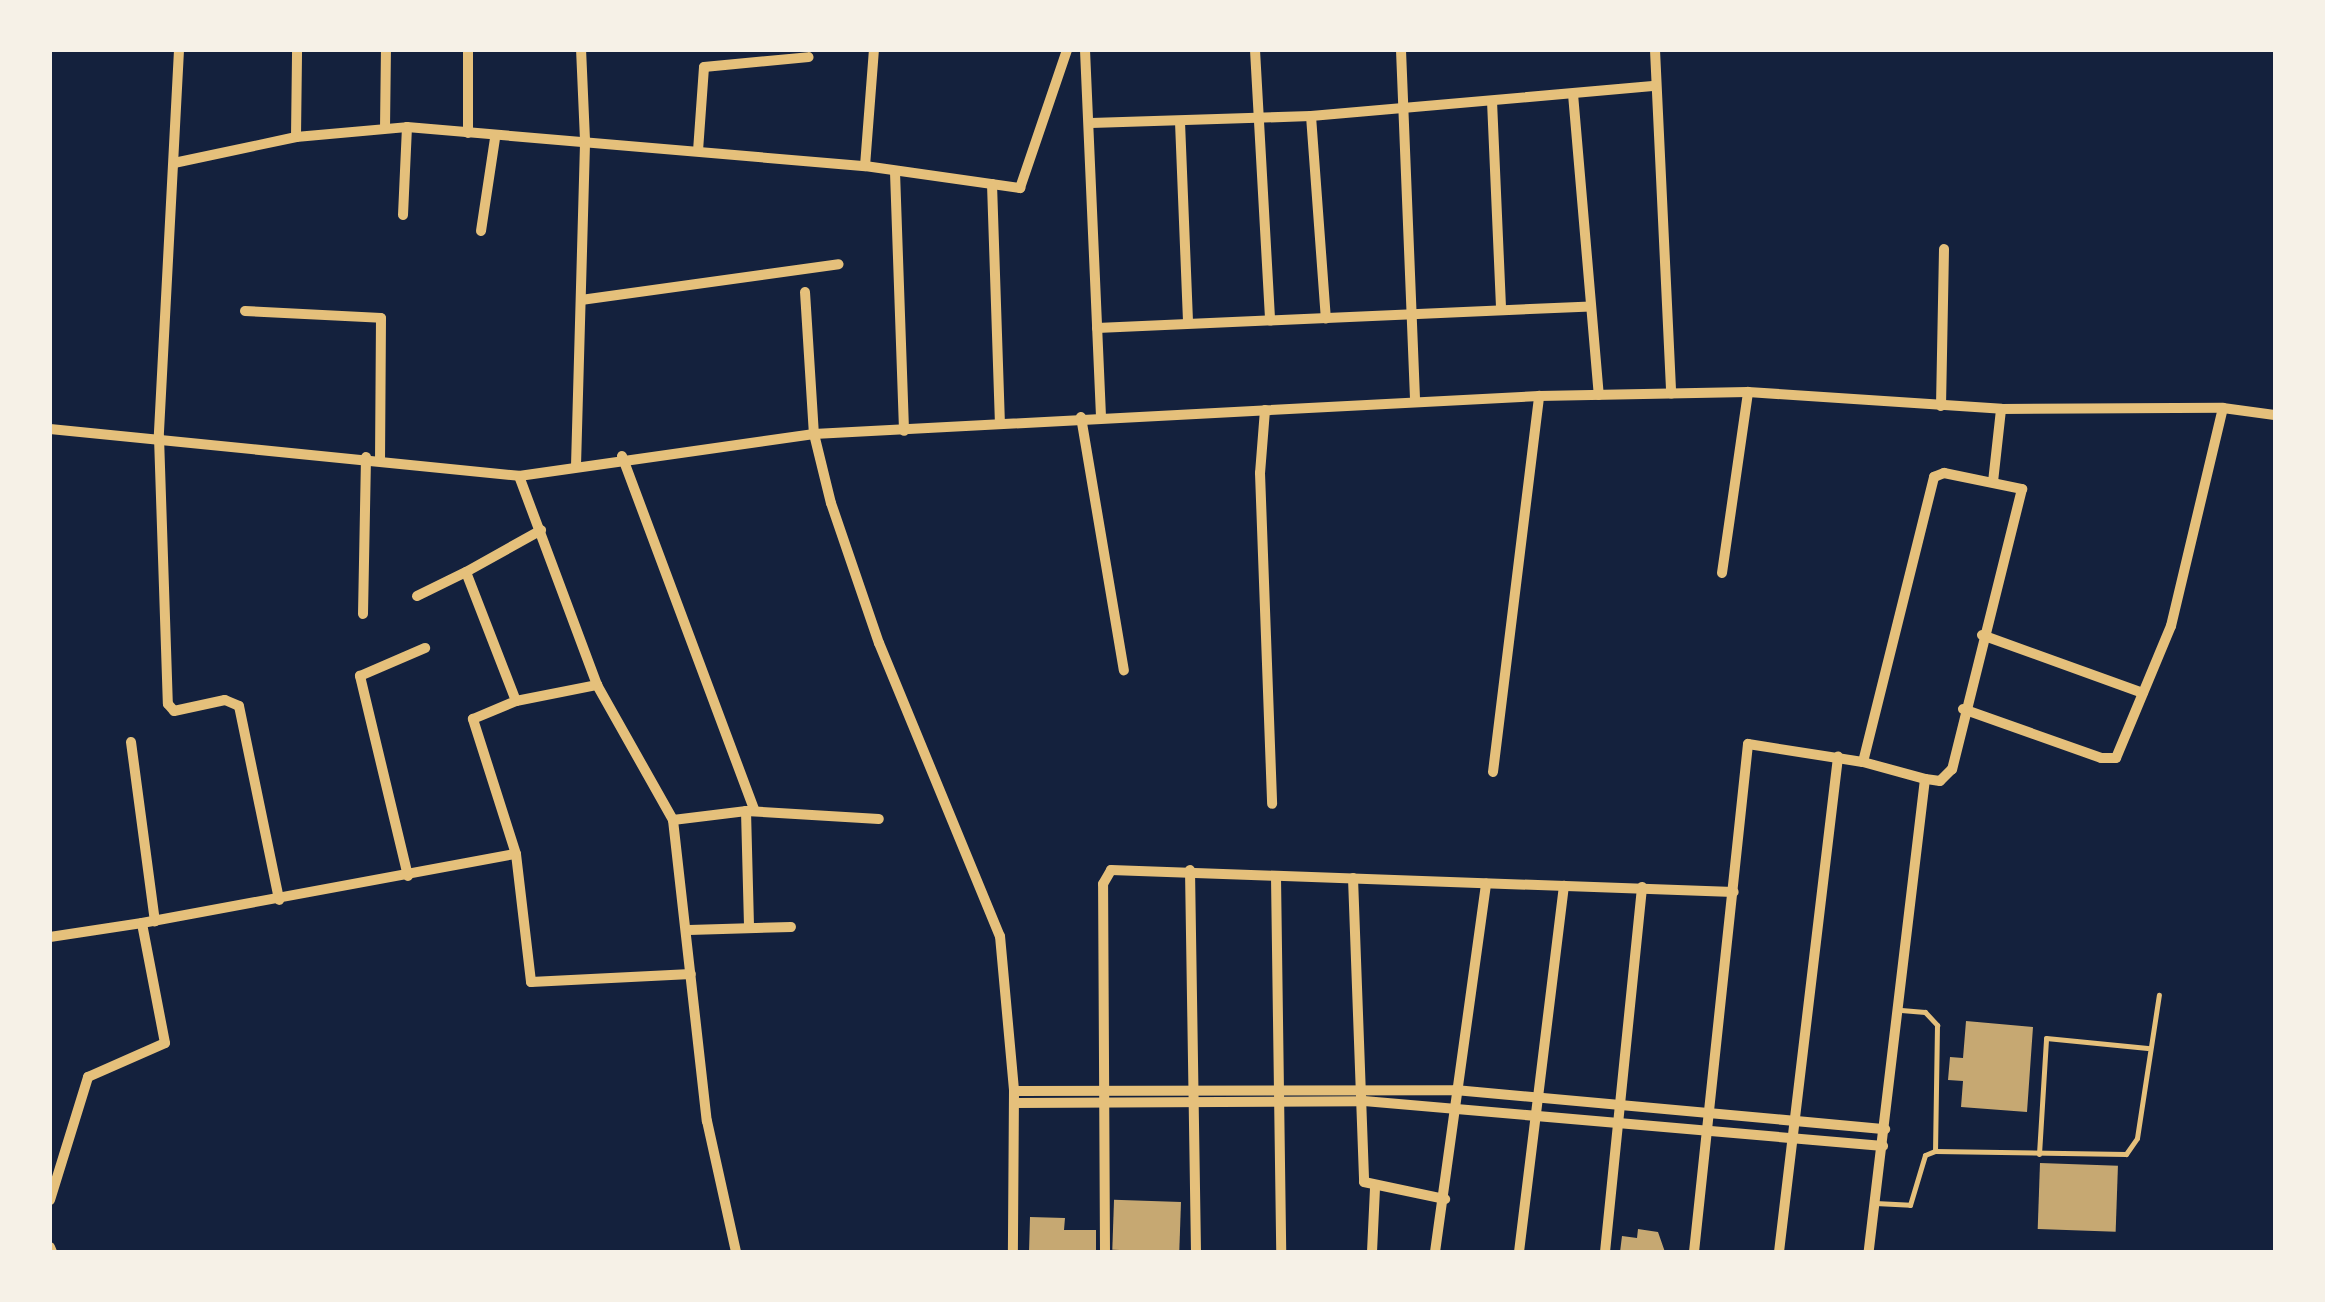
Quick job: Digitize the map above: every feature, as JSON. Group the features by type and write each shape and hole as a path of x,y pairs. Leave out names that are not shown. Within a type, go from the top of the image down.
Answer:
{"street":[{"path":"179,50 159,436 168,706 178,711 225,700 239,706 279,900"},
{"path":"296,50 296,137"},
{"path":"385,128 386,50"},
{"path":"468,50 468,133"},
{"path":"576,466 585,140 580,50"},
{"path":"865,166 874,50"},
{"path":"174,163 296,137 407,127 496,138 585,140 865,166 992,184 1024,184 1067,50"},
{"path":"1085,50 1101,415"},
{"path":"1255,50 1270,320"},
{"path":"1400,50 1415,402"},
{"path":"1655,50 1670,394"},
{"path":"698,151 702,70 757,56 808,57"},
{"path":"1091,123 1310,116 1654,86"},
{"path":"1573,94 1599,395"},
{"path":"1492,101 1502,308"},
{"path":"1310,116 1326,318"},
{"path":"1180,122 1188,322"},
{"path":"403,215 407,127"},
{"path":"481,231 496,138"},
{"path":"896,172 904,431"},
{"path":"992,184 1000,424"},
{"path":"1941,406 1944,249"},
{"path":"581,300 839,264"},
{"path":"806,292 814,434 879,643 995,920 1014,1097 1013,1252"},
{"path":"1097,328 1591,306"},
{"path":"245,311 381,318 380,458"},
{"path":"1722,573 1748,392"},
{"path":"50,428 380,458 519,476 622,456 814,434 904,431 1081,416 1539,396 1748,392 1941,406 2223,408 2275,415"},
{"path":"1494,772 1539,396"},
{"path":"1993,482 2001,408"},
{"path":"1963,709 2109,760 2120,753 2171,626 2223,408"},
{"path":"1265,410 1260,473 1272,804"},
{"path":"1081,416 1124,670"},
{"path":"622,456 751,811 749,927"},
{"path":"363,614 366,457"},
{"path":"1694,1252 1748,744 1838,757 1925,779 1950,773 1982,634 2024,494 1993,482 1944,473 1931,484 1863,762"},
{"path":"519,476 597,685 673,820 707,1120 736,1252"},
{"path":"417,596 541,530"},
{"path":"466,572 516,701"},
{"path":"1982,634 2143,693"},
{"path":"408,876 360,676 425,648"},
{"path":"597,685 516,701 476,716 473,726 516,854 531,982 691,974"},
{"path":"131,742 155,921"},
{"path":"1779,1252 1838,757"},
{"path":"1869,1252 1901,1010 1925,779"},
{"path":"673,820 751,811 878,818"},
{"path":"50,937 279,900 516,854"},
{"path":"1106,1252 1104,879 1112,870 1734,892"},
{"path":"1190,870 1196,1252"},
{"path":"1276,876 1281,1252"},
{"path":"1354,878 1364,1101 1363,1180 1376,1188 1445,1199"},
{"path":"1436,1252 1486,884"},
{"path":"1518,1252 1542,1096 1564,886"},
{"path":"1605,1252 1622,1120 1642,887"},
{"path":"50,1200 88,1077 159,1051 165,1043 142,923"},
{"path":"688,930 791,926"},
{"path":"1014,1097 1108,1088 1193,1096 1278,1096 1622,1120 1883,1146"},
{"path":"1278,1096 1363,1088 1455,1090 1707,1116 1885,1129"},
{"path":"1014,1097 1108,1104 1193,1096"},
{"path":"1372,1252 1376,1188"}],"lane":[{"path":"1875,1202 1910,1205 1925,1155 1935,1151 2120,1156 2131,1150 2159,995"},
{"path":"1901,1010 1926,1012 1936,1026 1935,1151"},
{"path":"2039,1154 2046,1038 2148,1048"}],"building":[{"path":"1966,1021 2033,1027 2027,1112 1961,1107 1963,1081 1948,1080 1950,1057 1963,1058"},
{"path":"2040,1163 2118,1166 2116,1232 2038,1229"},
{"path":"1114,1200 1181,1202 1179,1252 1112,1250"},
{"path":"1030,1217 1065,1218 1064,1230 1096,1230 1096,1252 1029,1252"},
{"path":"1638,1229 1658,1232 1665,1252 1620,1252 1622,1236 1637,1238"}]}
